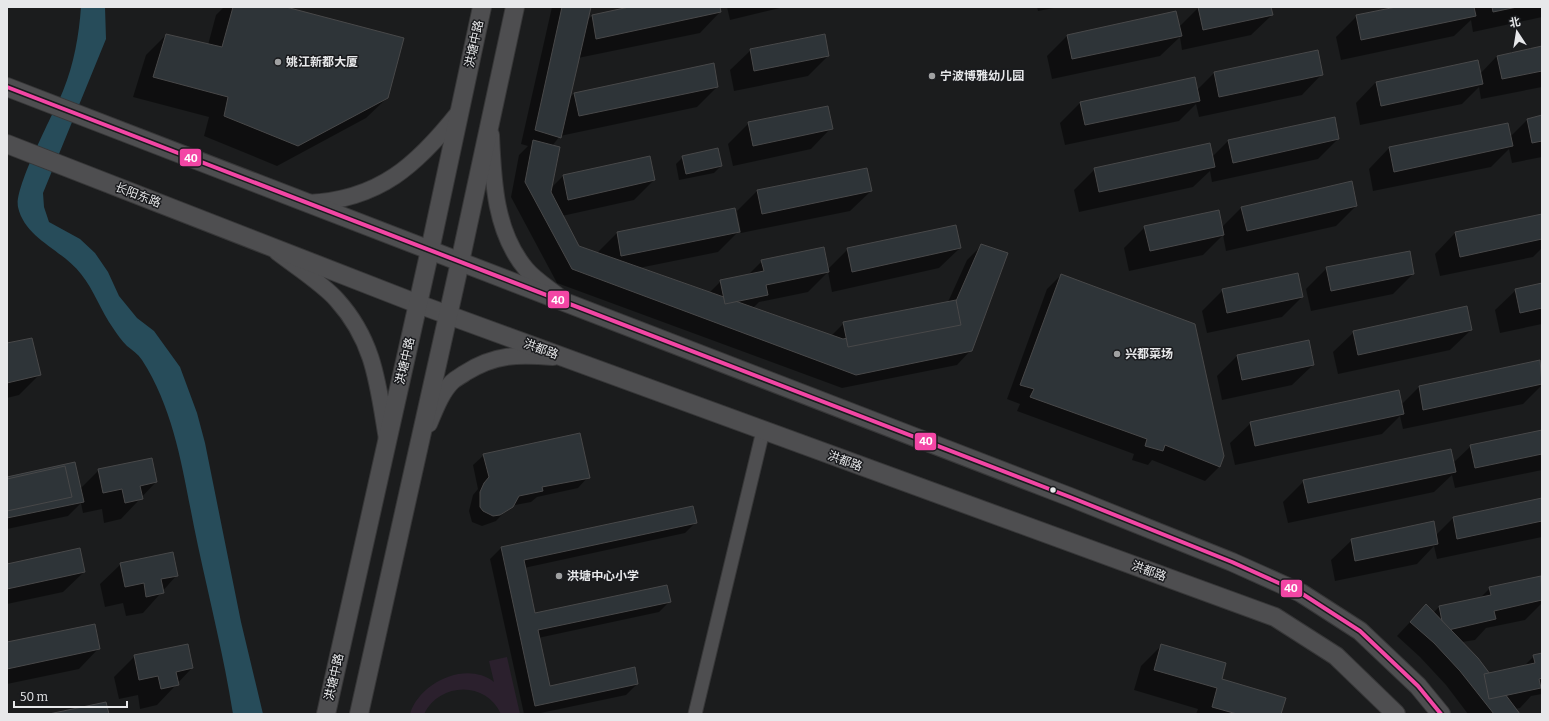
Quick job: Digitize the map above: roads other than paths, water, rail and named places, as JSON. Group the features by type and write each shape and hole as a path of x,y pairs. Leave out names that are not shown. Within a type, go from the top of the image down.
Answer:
{"main road":[{"name":"洪塘中路","path":"326,714 430,250 482,7"},
{"path":"359,714 449,316 515,7"},
{"path":"7,87 1070,497 1232,562 1301,593 1360,631 1418,686 1441,714"},
{"name":"长阳东路","path":"10,145 270,246"},
{"name":"洪都路","path":"270,246 449,316 1275,617 1336,656 1396,714"}],"street":[{"path":"307,203 326,202 356,196 383,184 404,170 435,143 459,112"},
{"path":"490,124 495,192 502,223 511,246 526,269 567,304"},
{"path":"270,246 336,299 357,325 371,354 387,440"},
{"path":"420,444 440,399 452,381 473,368 491,360 510,355 564,358"},
{"path":"695,714 763,431"}],"water":[{"path":"81,7 105,7 106,39 43,193 44,207 49,222 80,239 95,253 108,272 119,296 137,318 154,331 180,367 197,413 205,443 241,622 263,714 233,714 184,474 172,427 154,381 137,354 125,344 115,330 81,274 65,258 45,244 28,228 18,207 18,197 28,167 63,91 70,70 79,28"}],"place":[{"name":"姚江新都大厦","path":"278,62"},
{"name":"宁波博雅幼儿园","path":"932,76"},
{"name":"兴都菜场","path":"1117,354"},
{"name":"洪塘中心小学","path":"559,576"}]}
